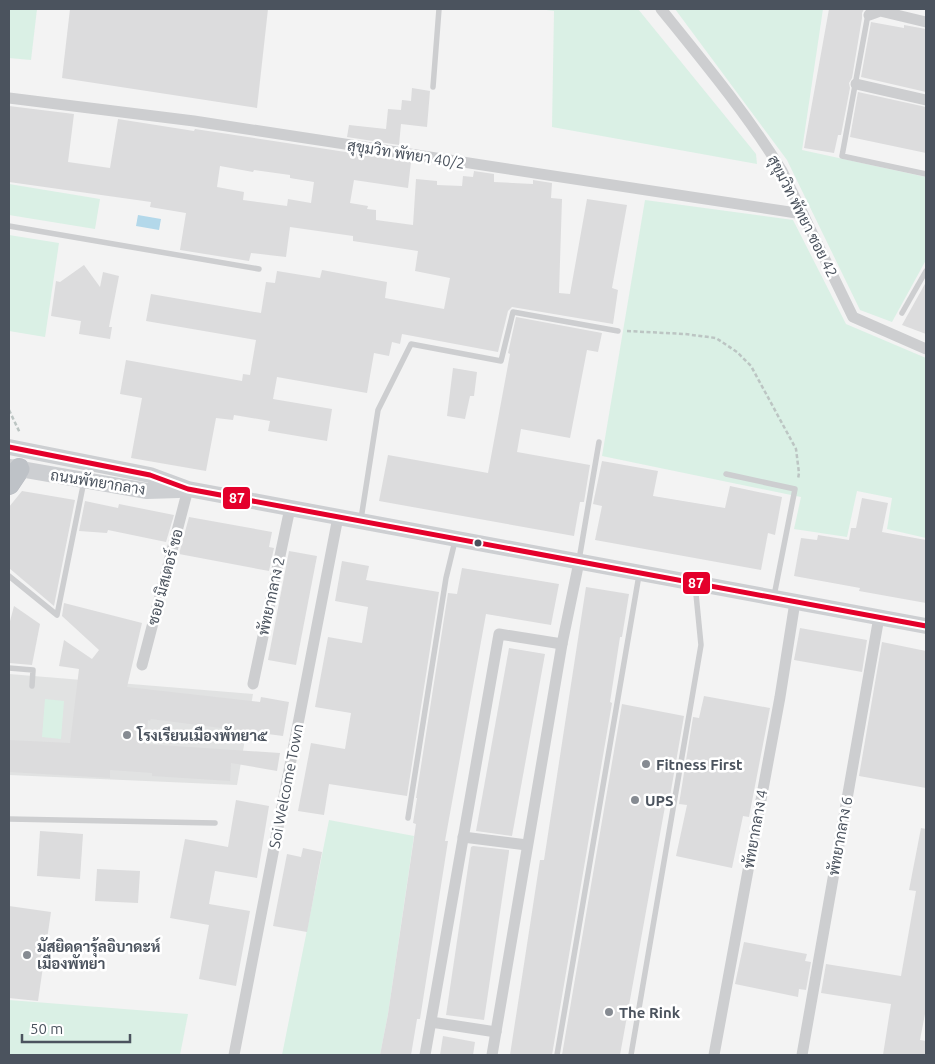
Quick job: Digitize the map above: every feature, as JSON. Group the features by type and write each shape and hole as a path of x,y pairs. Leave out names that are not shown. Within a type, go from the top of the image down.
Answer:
{"main road":[{"name":"ถนนพัทยากลาง","path":"12,440 150,475 188,489 926,626"},
{"name":"ถนนพัทยากลาง","path":"12,473 84,480 147,491 188,489"}],"street":[{"name":"สุขุมวิท พัทยา ซอย 42","path":"661,9 702,60 769,150 782,171 853,316 926,349"},
{"path":"869,12 880,11 926,22"},
{"path":"856,84 926,100"},
{"name":"สุขุมวิท พัทยา 40/2","path":"9,98 194,121 803,214"},
{"name":"ซอย มิสเตอร์ ชอ","path":"142,665 188,489"},
{"name":"พัทยากลาง 2","path":"253,684 290,508"},
{"name":"Soi Welcome Town","path":"234,1055 338,517"},
{"path":"492,1055 562,644 579,562"},
{"name":"พัทยากลาง 4","path":"714,1055 780,697 795,602"},
{"name":"พัทยากลาง 6","path":"802,1055 879,618"},
{"path":"425,1055 499,634 562,644"},
{"path":"463,837 527,845"},
{"path":"430,1022 496,1032"}],"lane":[{"path":"433,87 439,9"},
{"path":"869,12 842,156 926,174"},
{"path":"9,226 259,269"},
{"path":"902,313 926,270"},
{"path":"360,522 378,410 411,344 501,361 513,312 618,331"},
{"path":"579,562 599,442"},
{"path":"726,474 795,489 774,598"},
{"path":"9,576 57,615 84,480"},
{"path":"408,818 446,578 456,539"},
{"path":"557,1055 639,573"},
{"path":"630,1055 701,645 695,584"},
{"path":"9,668 33,670 32,686"},
{"path":"9,819 215,822"}],"path":[{"path":"618,331 685,334 716,338 738,352 751,366 796,449 799,473 795,489"},
{"path":"9,410 20,434 12,440"}],"shaded area":[{"name":"โรงเรียนเมืองพัทยา๕","path":"9,674 253,694 237,785 9,775"}],"green space":[{"path":"9,9 37,9 31,60 9,58"},
{"path":"539,9 638,9 756,154 757,164 552,127 554,11"},
{"path":"675,9 823,9 802,150 926,177 926,260 892,322 860,310 787,160"},
{"path":"9,184 100,199 95,229 9,215"},
{"path":"645,200 793,220 846,324 926,358 926,538 887,529 892,498 857,491 847,537 794,529 801,497 602,456"},
{"path":"9,235 59,243 45,337 9,331"},
{"path":"45,699 64,701 61,739 42,737"},
{"path":"329,820 414,836 388,1014 380,1055 282,1055"},
{"path":"9,1000 188,1014 180,1055 9,1055"}],"water":[{"path":"138,215 161,219 159,230 136,226"}],"building":[{"path":"70,9 268,9 257,108 62,78"},
{"path":"829,9 864,9 841,135 838,135 834,153 804,148"},
{"path":"871,22 904,28 904,25 926,29 926,92 861,77"},
{"path":"412,88 430,91 427,127 401,124 399,145 347,137 349,125 386,129 388,109 401,110 402,100 411,101"},
{"path":"858,92 926,107 926,153 850,137"},
{"path":"9,106 74,114 68,162 110,168 118,119 411,162 408,188 354,180 350,203 368,206 367,209 376,210 376,220 413,225 416,179 437,181 437,185 462,186 463,176 473,177 474,171 494,174 494,182 533,184 533,180 552,183 551,198 562,199 559,293 570,294 587,199 627,205 612,288 618,290 613,324 512,307 508,311 498,352 402,334 400,344 392,342 389,356 374,353 367,393 277,377 273,399 332,409 327,441 268,431 270,421 234,415 233,420 216,418 206,471 131,458 142,398 120,394 126,360 242,381 243,374 250,375 256,340 146,321 151,294 261,313 266,282 275,283 277,271 320,278 322,270 387,282 385,298 444,309 450,278 415,271 418,251 353,241 353,236 290,227 286,257 251,253 249,261 180,250 186,213 150,207 151,202 9,182","holes":["220,166 253,172 254,170 290,175 290,178 314,182 311,203 288,199 287,206 243,200 244,192 217,187"]},
{"path":"84,265 100,287 103,272 119,276 109,327 112,327 110,339 79,334 81,321 51,316 56,281 60,282"},
{"path":"926,282 926,334 902,325"},
{"path":"516,317 602,333 598,352 587,350 570,438 521,429 517,452 590,465 584,502 580,502 574,536 379,501 388,455 488,473 510,354 508,353"},
{"path":"453,368 477,372 474,396 470,396 465,419 447,416"},
{"path":"602,461 658,471 653,496 725,508 730,486 782,497 775,535 768,533 761,570 595,540 602,506 593,504"},
{"path":"22,491 75,500 54,606 9,568 9,507"},
{"path":"862,498 888,503 882,532 926,540 926,603 859,591 860,588 794,576 801,538 817,540 818,535 849,540 851,528 856,528"},
{"path":"85,501 118,508 119,504 174,515 166,542 108,530 107,533 79,531"},
{"path":"189,517 272,532 269,547 274,548 269,571 179,554"},
{"path":"289,551 317,556 296,665 268,660"},
{"path":"342,561 369,566 366,580 439,592 407,796 329,784 324,815 298,811 311,743 345,749 351,713 315,707 328,637 362,643 368,607 335,601"},
{"path":"462,568 559,584 551,625 486,614 445,841 448,841 420,1019 417,1019 411,1055 380,1055 388,1014 416,824 413,823 416,798 448,593 457,594"},
{"path":"586,587 629,594 622,637 620,637 610,702 612,703 552,1055 510,1055 540,860 544,860"},
{"name":"โรงเรียนเมืองพัทยา๕","path":"64,603 142,623 127,687 260,702 261,697 289,702 283,736 148,720 146,744 280,753 277,771 231,763 230,781 152,776 152,773 110,770 110,778 9,772 9,740 70,743 79,669 59,666 64,640 92,659 99,650 62,616"},
{"path":"14,606 40,624 32,665 9,663 9,625"},
{"path":"800,628 867,640 862,672 794,660"},
{"path":"882,642 926,651 926,788 859,776"},
{"path":"509,648 545,654 512,836 476,831"},
{"path":"704,696 770,708 749,817 743,816 732,868 676,856 687,805 679,804 693,717 699,718"},
{"path":"622,704 684,716 669,802 666,801 620,1055 562,1055"},
{"path":"236,800 269,806 257,878 215,871 209,904 250,911 236,986 199,979 209,925 170,918 185,839 228,847"},
{"path":"921,828 926,829 926,1014 920,1040 926,1041 926,1055 883,1055 891,1004 821,993 826,964 901,976 916,891 909,890"},
{"path":"40,831 83,834 80,879 37,876"},
{"path":"471,847 509,850 484,1020 446,1015"},
{"path":"303,848 322,852 307,932 273,926 287,854 301,857"},
{"path":"97,869 140,871 138,903 95,901"},
{"name":"มัสยิดดารุ้ลอิบาดะห์ เมืองพัทยา","path":"9,906 51,912 38,1001 9,998"},
{"path":"744,942 807,954 805,961 811,962 806,990 799,989 798,997 735,984"},
{"path":"443,1036 475,1042 473,1055 440,1055"}],"transit line":[{"name":"87","path":"9,447 150,475 188,489 926,626"}],"place":[{"name":"โรงเรียนเมืองพัทยา๕","path":"127,735"},
{"name":"Fitness First","path":"646,764"},
{"name":"UPS","path":"635,800"},
{"name":"มัสยิดดารุ้ลอิบาดะห์ เมืองพัทยา","path":"27,955"},
{"name":"The Rink","path":"609,1012"}]}
